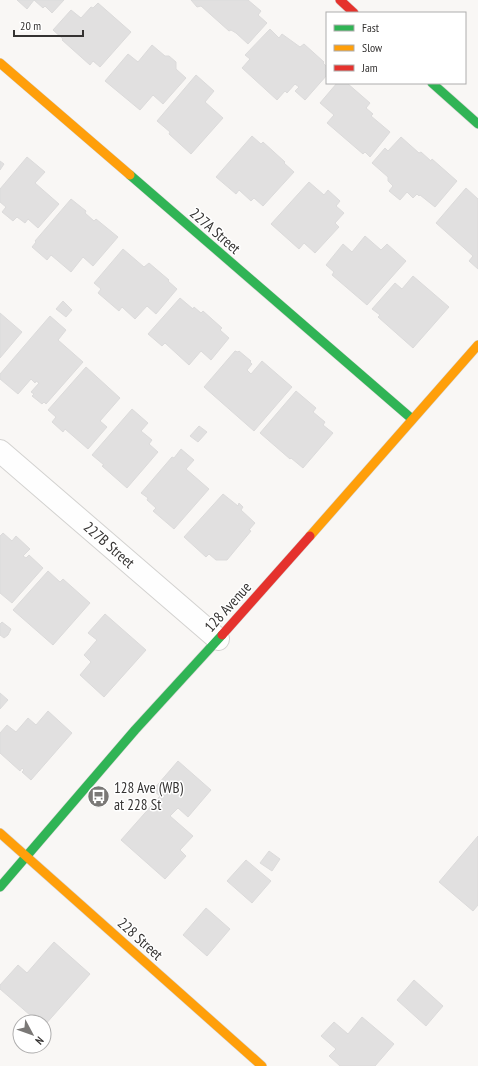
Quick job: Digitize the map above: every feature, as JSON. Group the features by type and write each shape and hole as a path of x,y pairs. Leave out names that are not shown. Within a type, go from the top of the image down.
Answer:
{"street":[{"path":"340,0 353,12"},
{"name":"227A Street","path":"0,63 412,419"},
{"path":"433,84 478,124"},
{"name":"128 Avenue","path":"0,887 135,730 218,639 478,346"},
{"name":"227B Street","path":"0,451 218,639"},
{"name":"228 Street","path":"0,833 262,1066"}],"building":[{"path":"17,0 34,0 27,9"},
{"path":"34,0 64,0 52,13 45,6 43,8"},
{"path":"191,0 248,0 261,11 258,15 267,23 248,44 236,33 231,30 229,31 201,6 197,7"},
{"path":"98,3 131,32 100,67 93,61 90,65 53,30 71,10 81,18 91,7 93,8"},
{"path":"270,29 279,38 282,34 300,47 304,44 324,62 323,63 326,66 326,76 305,100 295,91 299,87 295,84 287,93 285,91 277,100 242,68 250,59 245,55"},
{"path":"152,45 165,56 169,56 176,62 176,69 186,78 163,104 153,95 140,110 105,81 128,54 138,62"},
{"path":"196,75 214,91 205,102 223,118 191,154 157,121"},
{"path":"336,84 348,84 370,103 366,108 373,114 371,116 390,132 370,157 365,152 363,154 327,123 334,115 320,103"},
{"path":"252,136 261,144 263,142 294,172 263,206 254,198 251,201 239,190 236,194 216,177"},
{"path":"401,137 419,153 421,152 431,161 432,159 457,181 435,207 420,195 419,196 417,194 413,198 407,192 400,200 389,191 393,186 388,181 388,177 372,163 385,148 388,151"},
{"path":"27,157 45,172 35,183 59,204 38,228 28,219 25,223 17,217 13,221 2,212 6,207 0,202 0,189"},
{"path":"0,161 4,164 0,170"},
{"path":"309,182 324,195 328,190 340,201 336,206 344,213 335,223 339,227 315,253 304,243 299,249 271,224"},
{"path":"466,188 478,199 478,269 469,261 473,256 436,223"},
{"path":"71,199 86,211 85,213 94,221 96,219 118,237 93,266 83,257 71,272 51,255 47,260 32,247 36,242 35,241"},
{"path":"365,236 381,250 387,244 406,261 367,305 332,275 334,272 326,265 343,244 352,252"},
{"path":"123,249 144,267 149,263 177,289 156,314 147,306 135,319 122,307 119,311 98,293 101,289 94,283"},
{"path":"413,276 449,307 413,348 378,317 380,315 372,309 395,283 402,289"},
{"path":"180,298 193,309 194,307 201,313 203,311 222,328 220,330 229,338 211,360 201,351 189,365 165,343 162,346 148,334"},
{"path":"63,301 72,310 66,317 56,309"},
{"path":"0,313 22,332 0,358"},
{"path":"50,316 66,330 58,340 83,362 46,404 44,402 42,404 32,396 34,394 31,392 39,383 36,381 35,383 31,379 18,394 0,379 0,374"},
{"path":"235,351 239,351 251,361 250,362 252,364 247,370 251,374 262,361 292,387 254,431 204,387"},
{"path":"86,367 120,398 100,421 107,427 88,449 65,429 63,432 52,422 56,417 48,410"},
{"path":"296,391 316,408 313,412 325,422 323,425 333,433 303,468 291,458 290,459 260,433"},
{"path":"132,409 148,423 141,431 152,440 149,444 158,452 127,488 92,455"},
{"path":"199,426 207,432 198,442 190,436"},
{"path":"181,449 194,460 186,469 209,489 174,529 153,511 156,508 147,500 148,498 141,493 172,457 174,458"},
{"path":"223,494 238,506 239,503 243,507 241,510 255,523 249,530 251,531 227,560 216,560 209,554 206,557 184,537"},
{"path":"3,533 12,541 16,536 30,549 23,556 26,558 29,555 43,568 12,603 0,593 0,536"},
{"path":"48,571 60,582 63,579 90,603 53,645 13,610"},
{"path":"105,614 146,650 104,697 80,675 91,662 84,655 97,640 88,633"},
{"path":"2,622 11,629 8,635 4,638 0,635 0,624"},
{"path":"0,693 8,700 0,709"},
{"path":"48,711 72,733 31,780 22,772 24,770 22,768 20,771 0,753 0,733 7,725 16,732 28,718 36,725"},
{"path":"178,761 211,790 188,817 178,808 170,816 193,836 180,850 186,856 165,879 121,840 160,796 153,790"},
{"path":"478,836 478,905 473,911 439,882"},
{"path":"269,851 280,859 272,871 260,863"},
{"path":"246,860 271,881 252,903 227,881"},
{"path":"206,908 230,929 207,956 183,935"},
{"path":"54,942 90,974 52,1017 52,1014 29,1014 0,989 0,985 18,965 27,973"},
{"path":"414,980 443,1006 426,1026 397,1000"},
{"path":"362,1017 394,1044 375,1066 340,1066 329,1056 336,1049 321,1036 334,1022 348,1034"}],"traffic: fast":[{"path":"433,84 478,124"},
{"path":"130,175 412,419"},
{"path":"0,887 135,730 222,635"}],"traffic: slow":[{"path":"0,63 130,175"},
{"path":"310,536 478,345"},
{"path":"0,833 262,1066"}],"traffic: jam":[{"path":"340,0 353,12"},
{"path":"222,635 310,536"}],"place":[{"name":"128 Ave (WB) at 228 St","path":"98,797"}]}
